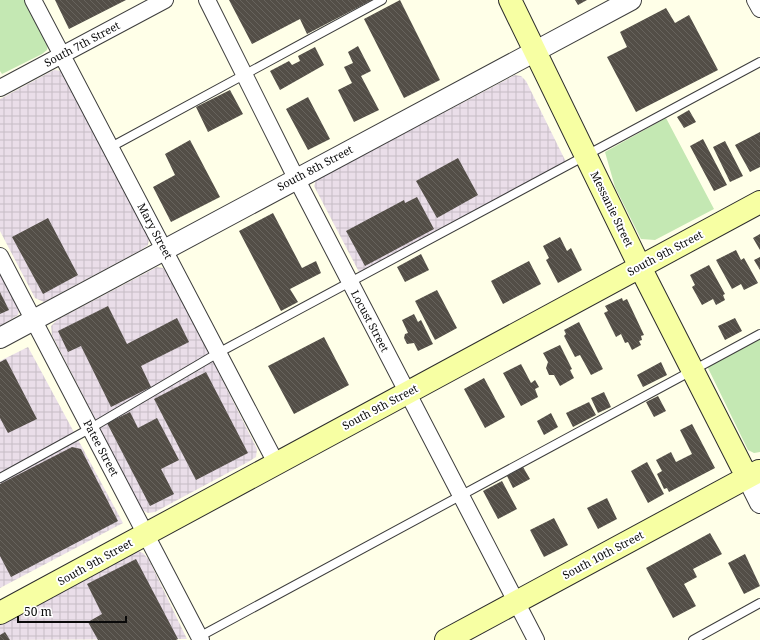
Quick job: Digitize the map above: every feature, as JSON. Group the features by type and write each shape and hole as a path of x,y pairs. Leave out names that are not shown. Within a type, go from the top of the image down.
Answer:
{"main road":[{"name":"Messanie Street","path":"510,0 585,156 692,370 753,474"},
{"name":"South 9th Street","path":"0,613 760,202"},
{"name":"South 10th Street","path":"446,640 753,474"}],"street":[{"name":"Mary Street","path":"33,0 276,463"},
{"name":"South 7th Street","path":"1,86 165,0"},
{"name":"Locust Street","path":"207,0 296,178 536,640"},
{"name":"South 8th Street","path":"0,338 296,178 631,0"},
{"path":"755,0 760,9"},
{"name":"Patee Street","path":"0,256 147,534 198,639"},
{"name":"Messanie Street","path":"753,474 760,503"}],"lane":[{"path":"111,147 244,73 382,0"},
{"path":"0,478 91,428 218,353 760,62"},
{"path":"198,639 760,334"},
{"path":"693,640 760,603"}],"shaded area":[{"path":"54,70 62,71 67,77 149,239 148,245 141,250 44,302 35,298 0,231 0,99"},
{"path":"515,75 521,76 526,81 566,162 359,272 314,186 316,180"},
{"path":"157,267 163,268 170,276 257,449 256,457 248,462 155,512 148,513 142,510 52,335 51,326 57,320"},
{"path":"0,272 19,310 18,315 0,326"},
{"path":"28,347 123,523 0,588 0,361"},
{"path":"135,550 143,553 149,560 187,639 0,640 0,623"}],"green space":[{"path":"0,0 26,0 48,45 47,50 42,54 2,74 0,71"},
{"path":"666,118 714,209 655,240 641,239 615,187 605,152"},
{"path":"760,338 760,452 754,453 748,450 707,366"}],"building":[{"path":"55,0 126,0 69,29"},
{"path":"229,0 372,0 307,34 300,19 252,44"},
{"path":"400,0 440,80 404,98 364,19"},
{"path":"575,0 587,0 578,5"},
{"path":"666,8 675,23 689,15 718,70 636,112 607,57 627,47 620,32"},
{"path":"358,46 371,71 361,76 379,110 354,122 338,90 352,83 344,67 353,63 348,52"},
{"path":"315,47 324,65 280,90 270,71 289,61 292,65 300,61 298,56"},
{"path":"230,90 243,114 208,132 196,107"},
{"path":"308,97 330,139 308,150 286,109"},
{"path":"689,110 696,122 684,128 677,117"},
{"path":"760,132 760,167 750,172 735,145"},
{"path":"703,139 727,185 714,191 690,146"},
{"path":"190,140 220,197 171,222 153,187 175,175 165,154"},
{"path":"725,141 743,176 730,182 713,147"},
{"path":"458,158 478,195 437,218 416,181"},
{"path":"417,197 434,229 365,266 346,231 404,200 405,203"},
{"path":"273,213 302,268 316,261 321,273 290,289 298,302 281,311 239,231"},
{"path":"48,218 78,275 43,294 12,237"},
{"path":"760,234 760,250 753,238"},
{"path":"560,237 567,251 571,248 582,270 558,283 546,260 549,258 543,246"},
{"path":"736,250 741,260 744,258 758,283 744,290 741,284 732,289 716,260"},
{"path":"421,254 429,270 405,282 397,267"},
{"path":"760,257 760,270 754,260"},
{"path":"529,261 541,284 503,304 491,281"},
{"path":"709,265 725,294 723,295 725,300 716,305 713,299 702,305 692,287 695,285 690,275"},
{"path":"437,290 457,328 435,340 415,301"},
{"path":"0,292 9,310 0,314"},
{"path":"622,298 623,301 627,299 644,335 641,336 642,340 639,341 641,345 632,350 628,342 625,343 621,334 616,337 604,313 608,311 605,306"},
{"path":"108,306 127,344 177,318 189,342 141,366 151,387 111,407 81,346 68,352 58,331"},
{"path":"414,314 418,322 421,320 433,344 418,351 414,343 407,344 404,338 405,334 408,333 402,320"},
{"path":"735,318 742,331 725,340 718,326"},
{"path":"579,322 603,369 591,375 580,355 575,357 564,336 566,334 564,330"},
{"path":"324,337 349,385 294,414 268,366"},
{"path":"560,345 572,369 570,370 574,378 560,386 554,375 549,375 546,368 548,362 543,353"},
{"path":"6,359 37,419 8,433 0,418 0,362"},
{"path":"661,362 667,375 643,387 637,375"},
{"path":"521,364 531,383 535,380 539,387 535,389 538,397 521,406 503,373"},
{"path":"206,372 248,453 196,480 154,399"},
{"path":"484,378 505,417 485,428 464,389"},
{"path":"604,392 611,407 598,413 591,398"},
{"path":"658,396 666,411 654,417 646,402"},
{"path":"589,402 596,415 573,427 566,413"},
{"path":"130,412 138,428 157,418 179,460 161,469 174,494 150,506 107,423"},
{"path":"551,413 558,427 544,435 537,421"},
{"path":"692,424 715,468 669,492 667,488 664,489 657,474 662,471 656,460 671,452 676,462 692,454 680,430"},
{"path":"72,447 81,449 118,521 11,577 0,556 0,484"},
{"path":"647,462 664,494 648,503 631,471"},
{"path":"523,467 530,479 513,488 507,476"},
{"path":"502,481 517,509 498,519 483,491"},
{"path":"607,498 617,519 598,529 587,508"},
{"path":"554,518 568,545 544,557 530,530"},
{"path":"710,533 722,554 693,569 697,577 684,584 696,606 673,618 646,568"},
{"path":"745,554 760,586 744,594 728,563"},
{"path":"136,559 178,639 98,640 88,622 102,614 87,584"},
{"path":"5,632 10,640 0,640 0,635"}]}
